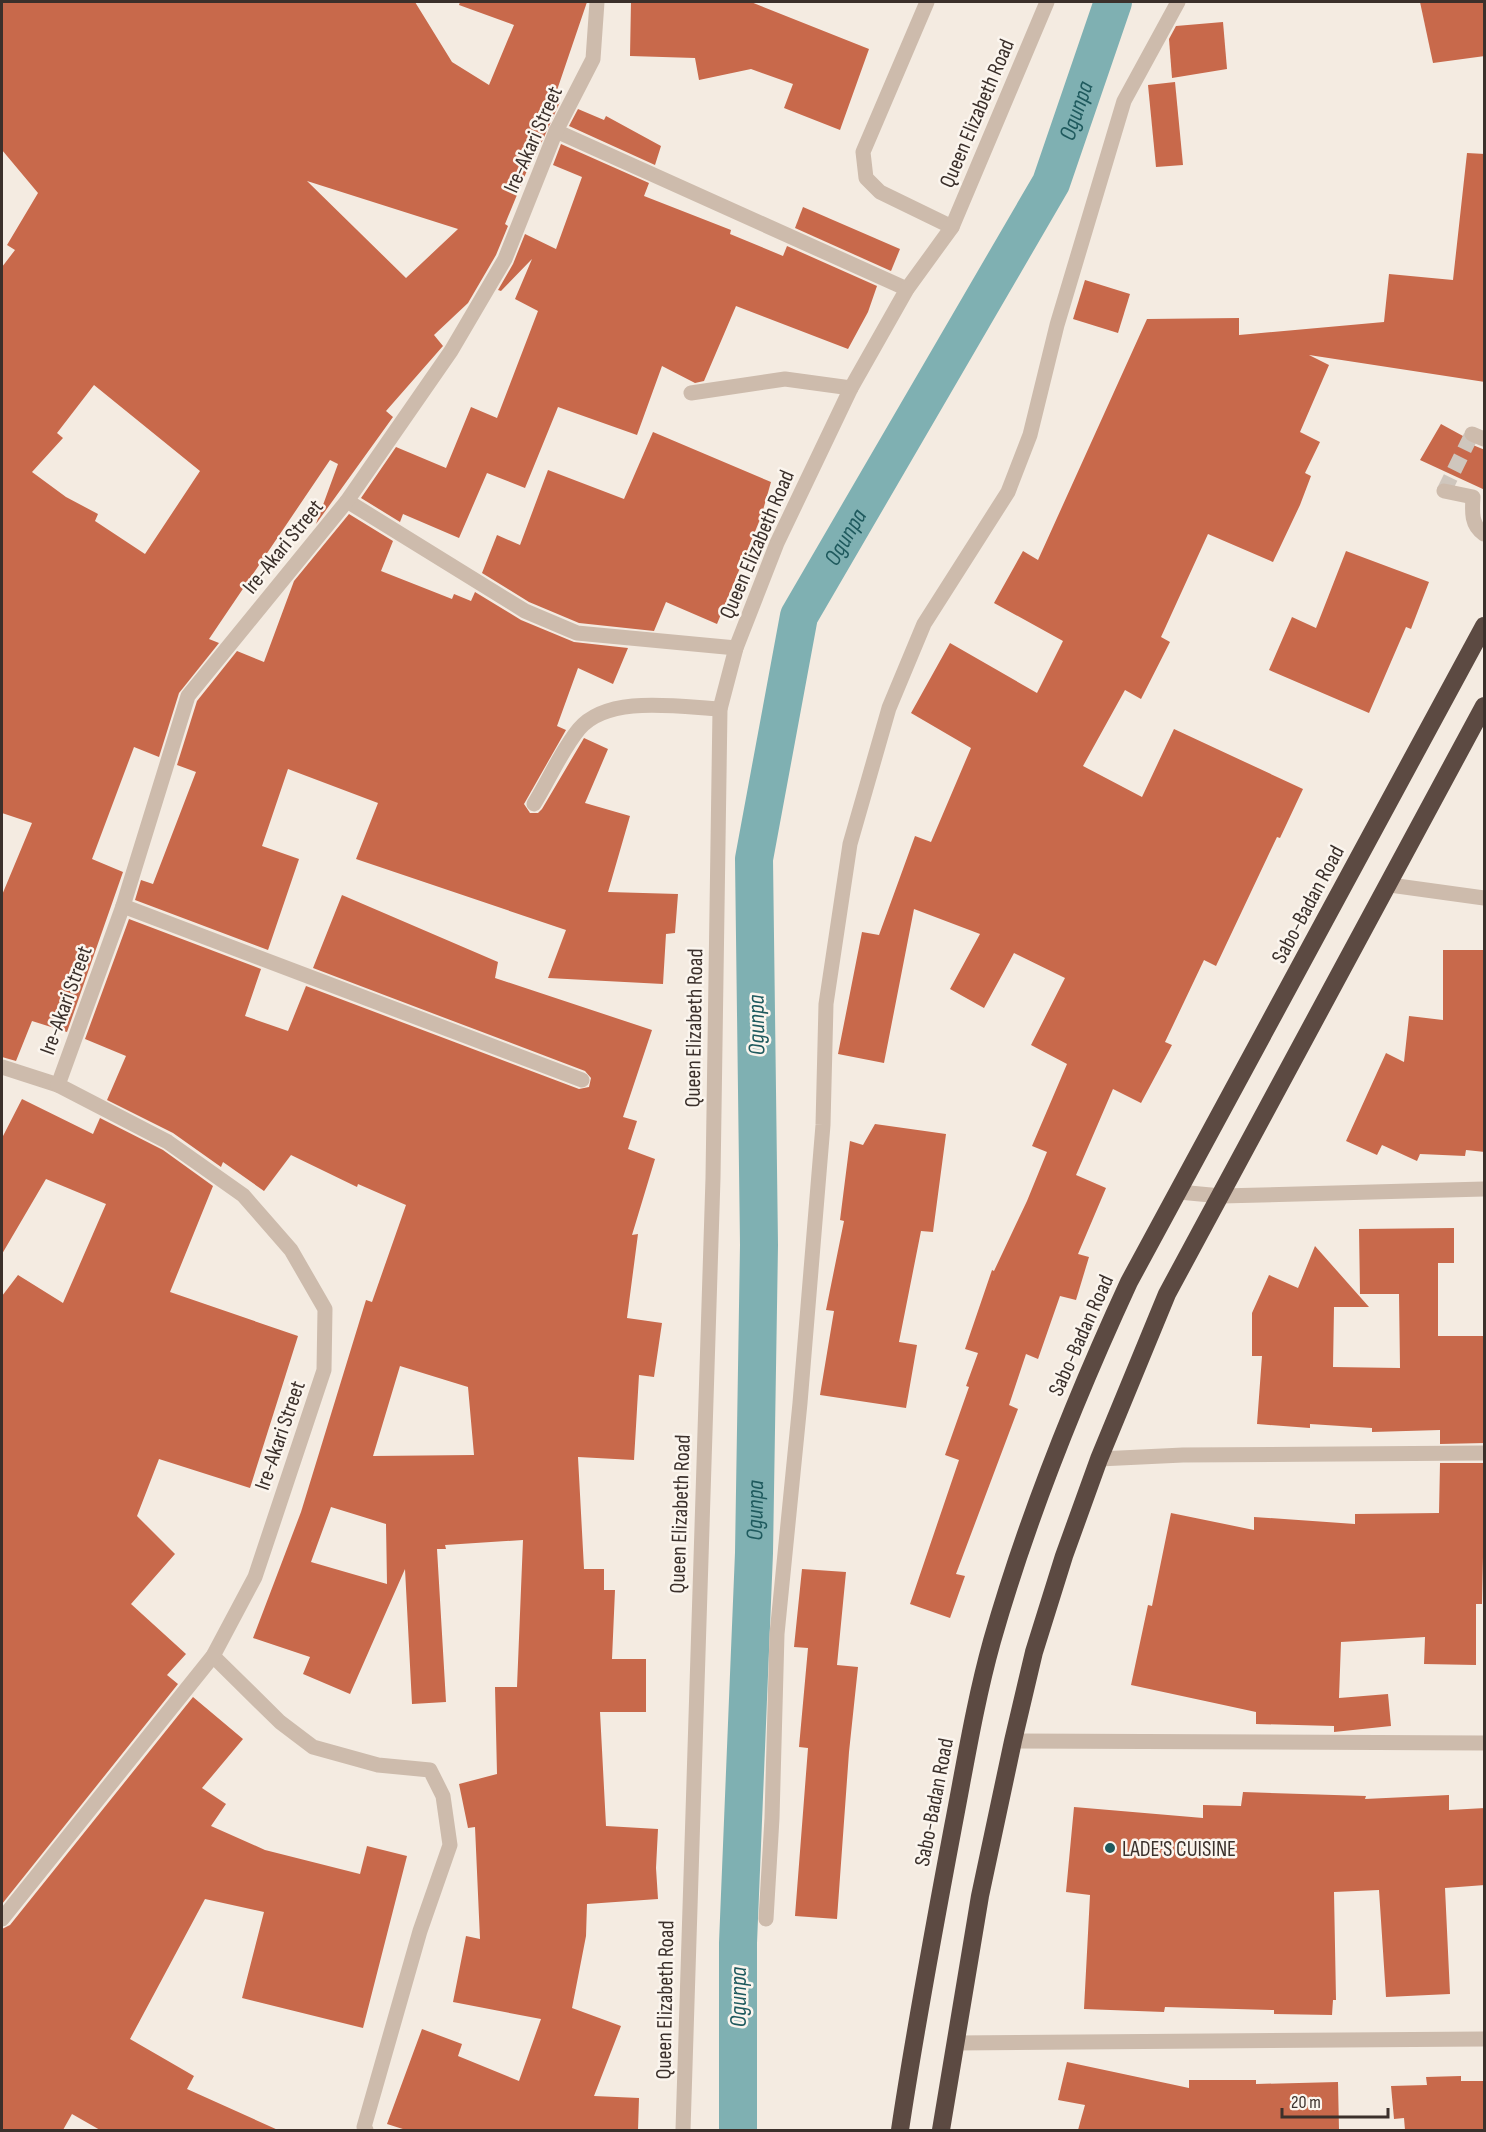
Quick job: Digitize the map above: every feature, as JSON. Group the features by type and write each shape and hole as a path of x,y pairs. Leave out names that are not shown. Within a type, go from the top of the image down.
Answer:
{"highway":[{"name":"Sabo-Badan Road","path":"900,2130 942,1882 970,1735 992,1642 1024,1540 1089,1370 1129,1282 1485,626"},
{"path":"941,2130 980,1896 1013,1741 1034,1652 1064,1556 1099,1460 1167,1294 1485,706"}],"street":[{"name":"Ire-Akari Street","path":"2,1919 213,1656 255,1578 324,1370 325,1310 291,1250 243,1195 168,1142 58,1085 123,906 188,696 347,501 451,351 505,259 556,131 593,59 597,2"},
{"path":"927,2 863,152 866,178 880,192 952,227"},
{"name":"Queen Elizabeth Road","path":"683,2130 714,1178 720,709 736,648 777,543 852,388 907,289 952,227 1047,2"},
{"path":"766,1918 772,1818 777,1634 800,1403 823,1125 826,1004 850,844 889,708 924,624 1008,492 1016,473 1030,435 1057,325 1124,101 1178,2"},
{"path":"556,131 907,289"},
{"path":"691,393 785,379 852,388"},
{"path":"1444,491 1473,497 1472,514 1477,529 1485,534"},
{"path":"347,501 525,611 577,633 736,648"},
{"path":"534,804 580,728 605,710 642,705 720,709"},
{"path":"1390,885 1485,898"},
{"path":"123,906 582,1080"},
{"path":"2,1067 58,1085"},
{"path":"1179,1192 1221,1196 1485,1189"},
{"path":"1099,1460 1183,1455 1485,1453"},
{"path":"213,1656 280,1722 313,1747 378,1765 430,1770 443,1796 450,1845 420,1931 366,2130"},
{"path":"1013,1741 1485,1743"},
{"path":"955,2043 1485,2039"}],"building":[{"path":"2,2 415,2 452,62 489,85 514,25 459,5 460,2 587,2 554,99 560,102 535,157 533,156 505,224 508,226 496,255 468,303 434,335 443,346 386,411 393,417 316,524 338,464 330,460 209,639 219,643 179,693 159,757 134,747 92,859 123,872 67,1032 32,1021 16,1061 2,1057 2,895 32,823 2,813 2,267 15,250 7,245 38,193 2,150","holes":["307,181 458,229 406,278","94,385 200,471 145,554 95,521 98,514 66,497 32,472 63,438 57,433"]},
{"path":"631,2 751,2 869,49 840,130 784,108 793,84 751,69 699,80 695,58 630,56"},
{"path":"1420,2 1485,2 1485,56 1433,63"},
{"path":"1223,22 1227,69 1172,78 1169,39 1176,26"},
{"path":"1175,82 1183,165 1156,167 1148,85"},
{"path":"578,109 604,120 606,116 661,146 655,165 569,126"},
{"path":"561,144 649,183 644,196 731,230 730,234 783,256 787,246 877,286 868,312 848,349 736,306 704,381 695,383 662,366 637,435 558,407 525,488 487,473 459,538 403,514 400,522 361,498 396,447 446,468 471,407 497,418 538,311 515,299 532,259 501,291 498,290 513,264 525,234 556,249 582,177 553,165"},
{"path":"1467,153 1485,154 1485,382 1309,355 1329,365 1300,432 1320,442 1305,473 1311,476 1300,505 1273,562 1208,534 1161,637 1170,642 1141,699 1125,690 1083,766 1142,797 1174,729 1303,789 1280,838 1277,837 1216,966 1204,960 1165,1042 1172,1045 1141,1103 1113,1089 1076,1175 1106,1188 1078,1254 1089,1257 1076,1300 1060,1296 1038,1359 1026,1354 1009,1405 1018,1409 956,1574 965,1576 950,1618 910,1604 959,1460 945,1455 969,1387 966,1386 978,1353 965,1349 992,1270 994,1271 1027,1201 1047,1152 1032,1146 1067,1064 1031,1045 1065,978 1014,953 984,1008 950,989 980,934 914,909 884,1063 838,1054 862,932 879,935 915,836 931,842 971,748 911,713 950,643 1037,693 1063,641 994,603 1023,551 1038,560 1147,319 1239,318 1239,335 1384,322 1389,274 1453,280"},
{"path":"803,207 900,249 891,271 795,228"},
{"path":"1085,280 1130,294 1118,333 1073,319"},
{"path":"1441,424 1463,436 1468,443 1485,450 1485,490 1420,460"},
{"path":"653,432 771,482 761,517 717,624 666,602 654,631 579,623 529,602 482,573 497,535 520,545 548,470 624,499"},
{"path":"349,514 393,541 381,571 452,599 454,594 471,601 475,592 521,620 574,642 628,648 613,684 578,668 557,726 566,730 524,804 530,813 538,813 542,809 584,738 608,749 585,803 630,816 608,892 678,894 675,933 666,934 663,984 548,978 566,930 356,859 378,803 288,769 262,846 299,859 268,950 135,900 141,880 153,884 196,772 177,765 197,701 237,651 264,662 294,581"},
{"path":"1346,551 1429,582 1411,629 1406,627 1369,713 1269,670 1292,617 1316,628"},
{"path":"342,895 498,962 495,978 652,1030 623,1117 637,1121 628,1149 655,1159 632,1235 638,1234 627,1318 662,1323 654,1377 639,1375 634,1460 578,1457 584,1569 604,1569 604,1590 615,1590 612,1659 646,1659 646,1712 600,1712 606,1826 658,1829 656,1868 658,1899 587,1904 586,1936 572,2008 621,2026 594,2096 639,2098 638,2130 406,2130 387,2124 422,2029 462,2044 458,2056 519,2081 541,2019 453,2002 466,1936 480,1939 475,1827 468,1828 459,1784 497,1774 495,1687 517,1687 523,1540 445,1545 446,1549 437,1549 446,1702 412,1704 405,1569 350,1694 303,1674 310,1657 253,1638 301,1512 366,1300 372,1302 406,1205 358,1184 357,1187 291,1155 264,1191 223,1162 221,1167 173,1133 107,1100 126,1056 85,1039 129,919 261,969 245,1016 288,1031 306,986 579,1089 589,1087 591,1078 585,1071 313,968","holes":["400,1366 468,1387 474,1455 373,1456","331,1507 386,1524 387,1584 311,1562"]},
{"path":"1443,950 1485,950 1485,1152 1466,1150 1465,1156 1420,1154 1417,1161 1382,1145 1377,1155 1346,1141 1386,1053 1404,1062 1409,1016 1443,1020"},
{"path":"22,1099 93,1134 100,1118 163,1150 213,1186 170,1292 298,1336 250,1488 159,1459 137,1516 175,1554 131,1604 186,1654 167,1675 178,1684 2,1904 2,1296 18,1275 63,1303 106,1204 46,1179 2,1254 2,1138"},
{"path":"875,1124 946,1134 933,1232 921,1231 899,1342 917,1345 906,1408 820,1395 834,1311 826,1310 844,1221 840,1220 850,1141 863,1145"},
{"path":"1454,1228 1454,1263 1438,1263 1438,1336 1485,1336 1485,1443 1440,1444 1440,1430 1372,1432 1372,1428 1310,1424 1310,1428 1257,1424 1262,1356 1252,1356 1252,1313 1269,1275 1298,1288 1315,1246 1369,1307 1334,1307 1333,1367 1400,1368 1399,1294 1360,1294 1359,1229"},
{"path":"1440,1463 1485,1463 1482,1604 1476,1604 1476,1665 1424,1664 1425,1637 1341,1642 1339,1698 1388,1694 1391,1726 1334,1732 1334,1726 1256,1724 1256,1712 1131,1685 1148,1605 1152,1606 1171,1513 1254,1530 1254,1517 1355,1524 1355,1514 1439,1513"},
{"path":"802,1569 846,1572 837,1665 858,1667 849,1752 837,1919 795,1916 808,1748 799,1747 808,1648 794,1647"},
{"path":"193,1697 243,1739 202,1788 226,1804 211,1826 265,1850 360,1874 367,1846 407,1856 363,2028 242,1998 264,1912 205,1899 130,2039 194,2076 187,2089 278,2130 100,2130 72,2114 63,2130 2,2130 2,1929 10,1925"},
{"path":"1243,1792 1366,1796 1365,1799 1449,1795 1449,1810 1485,1808 1485,1885 1445,1888 1450,1994 1386,1997 1379,1890 1334,1892 1336,2000 1333,2000 1332,2015 1274,2014 1274,2010 1165,2007 1164,2012 1084,2009 1090,1895 1066,1892 1074,1807 1203,1818 1203,1805 1241,1806"},
{"path":"1067,2062 1189,2088 1189,2080 1256,2080 1256,2084 1338,2082 1339,2130 1078,2130 1085,2105 1058,2100"},
{"path":"1461,2076 1461,2081 1485,2081 1485,2130 1405,2130 1404,2118 1394,2119 1391,2086 1427,2085 1426,2077"}],"waterway":[{"name":"Ogunpa","path":"738,2130 738,1943 754,1553 759,1245 754,859 799,616 1051,183 1113,2"}],"tunnel":[{"path":"1444,491 1472,434"}],"place":[{"name":"LADE'S CUISINE","path":"1110,1848"}]}
